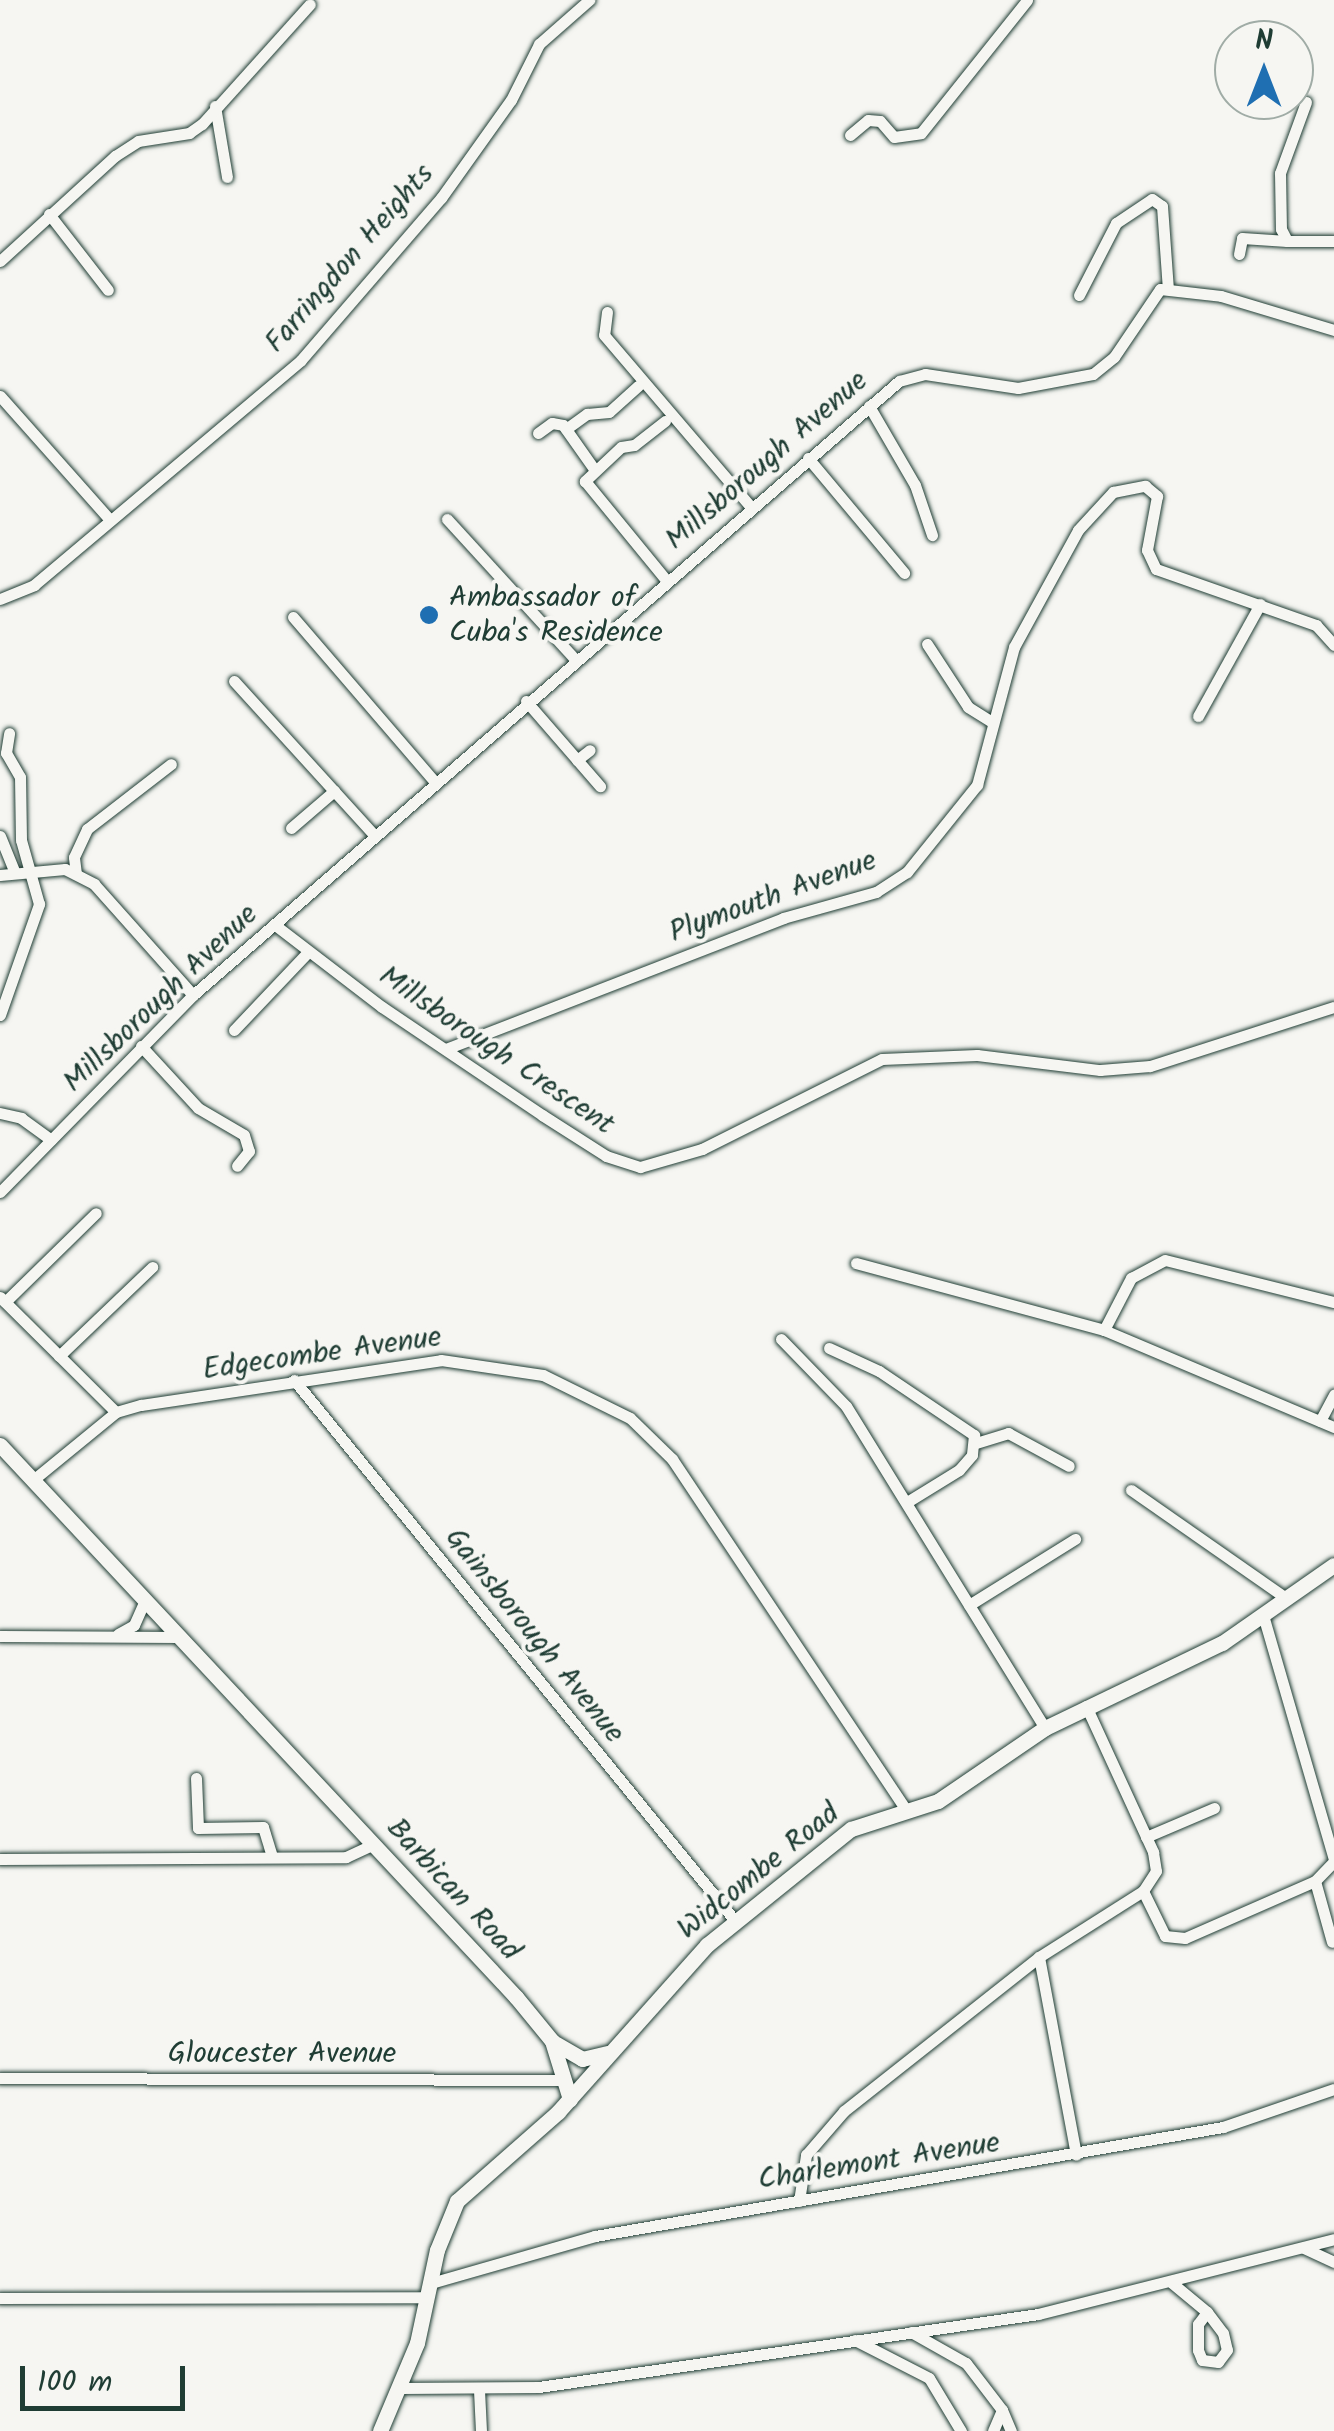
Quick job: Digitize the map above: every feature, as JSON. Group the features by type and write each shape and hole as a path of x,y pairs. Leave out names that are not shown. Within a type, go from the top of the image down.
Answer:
{"main road":[{"name":"Barbican Road","path":"0,1445 552,2041 570,2098"},
{"name":"Widcombe Road","path":"570,2098 668,1983 851,1829 938,1801 1046,1728 1086,1706 1186,1663 1334,1565"},
{"path":"552,2041 582,2059 608,2053"},
{"path":"380,2431 400,2388 457,2201 570,2098"}],"street":[{"name":"Farringdon Heights","path":"0,600 34,586 301,360 441,198 511,100 539,44 589,0"},
{"path":"850,135 868,120 880,121 894,137 920,133 1027,0"},
{"path":"0,261 115,156 138,141 189,133 310,4"},
{"path":"214,106 226,177"},
{"path":"1286,241 1280,173 1299,120"},
{"path":"1080,296 1116,224 1152,199 1162,206 1168,289 1221,296 1334,330"},
{"path":"49,214 108,290"},
{"path":"1239,254 1242,238 1334,241"},
{"name":"Millsborough Avenue","path":"0,1192 193,995 663,576 752,507 869,406 910,375 1018,388 1092,374 1114,357 1149,297 1168,289"},
{"path":"607,312 604,334 752,507"},
{"path":"566,429 588,414 609,412 638,386"},
{"path":"0,396 110,520"},
{"path":"869,406 915,485 932,535"},
{"path":"663,576 588,486 594,468 665,421"},
{"path":"538,433 552,423 566,429 594,468"},
{"path":"808,458 904,573"},
{"name":"Plymouth Avenue","path":"446,1049 734,936 892,884 928,851 977,784 1014,647 1078,530 1113,492 1145,486 1157,496 1147,550 1156,569 1316,625 1334,645"},
{"path":"446,519 572,656"},
{"path":"1198,716 1260,604"},
{"path":"294,617 434,781"},
{"path":"927,644 968,707 992,722"},
{"path":"234,681 374,836"},
{"path":"526,701 578,760 592,768 600,786"},
{"path":"0,1015 34,928 38,892 19,830 20,777 6,753 9,733"},
{"path":"578,760 590,750"},
{"path":"76,874 74,857 86,829 171,764"},
{"path":"290,828 334,792"},
{"path":"0,836 14,870"},
{"path":"0,875 30,868 76,874 140,929 193,995"},
{"name":"Millsborough Crescent","path":"275,924 308,952 446,1049 606,1156 640,1167 702,1149 882,1059 977,1055 1100,1070 1150,1066 1334,1007"},
{"path":"234,1030 308,952"},
{"path":"142,1046 198,1108 244,1135 249,1151 237,1166"},
{"path":"0,1113 21,1118 50,1140"},
{"path":"96,1213 2,1300 116,1412"},
{"path":"1104,1330 1132,1278 1166,1260 1334,1302"},
{"path":"856,1264 1104,1330 1334,1427"},
{"path":"59,1356 152,1267"},
{"path":"781,1339 833,1388 1046,1728"},
{"path":"829,1348 932,1405 976,1443"},
{"name":"Edgecombe Avenue","path":"33,1480 116,1412 294,1380 475,1361 543,1375 630,1418 672,1459 720,1523 906,1810"},
{"name":"Gainsborough Avenue","path":"294,1380 736,1922"},
{"path":"1320,1421 1334,1395"},
{"path":"907,1502 958,1470 976,1443 1008,1433 1070,1466"},
{"path":"1131,1490 1286,1598"},
{"path":"969,1605 1076,1539"},
{"path":"114,1636 134,1625 145,1600"},
{"path":"1143,1891 1161,1931 1178,1939 1314,1882 1334,1860 1262,1615"},
{"path":"0,1636 179,1637"},
{"path":"800,2201 806,2154 844,2110 1039,1957 1143,1891 1156,1871 1146,1837 1086,1706"},
{"path":"196,1778 198,1828 262,1826 272,1857"},
{"path":"1146,1837 1214,1808"},
{"path":"0,1858 346,1857 372,1845"},
{"path":"1314,1882 1332,1942"},
{"path":"1039,1957 1076,2155"},
{"name":"Gloucester Avenue","path":"0,2078 564,2080"},
{"name":"Charlemont Avenue","path":"0,2298 430,2290 594,2236 1223,2127 1334,2090"},
{"path":"400,2388 539,2387 1038,2314 1334,2239"},
{"path":"1304,2248 1334,2262"},
{"path":"1172,2283 1207,2312"},
{"path":"911,2332 966,2364 1002,2410 1011,2431"},
{"path":"854,2340 929,2378 960,2431"},
{"path":"479,2390 480,2431"},
{"path":"993,2431 1002,2410"}],"place":[{"name":"Ambassador of Cuba's Residence","path":"429,615"}]}
